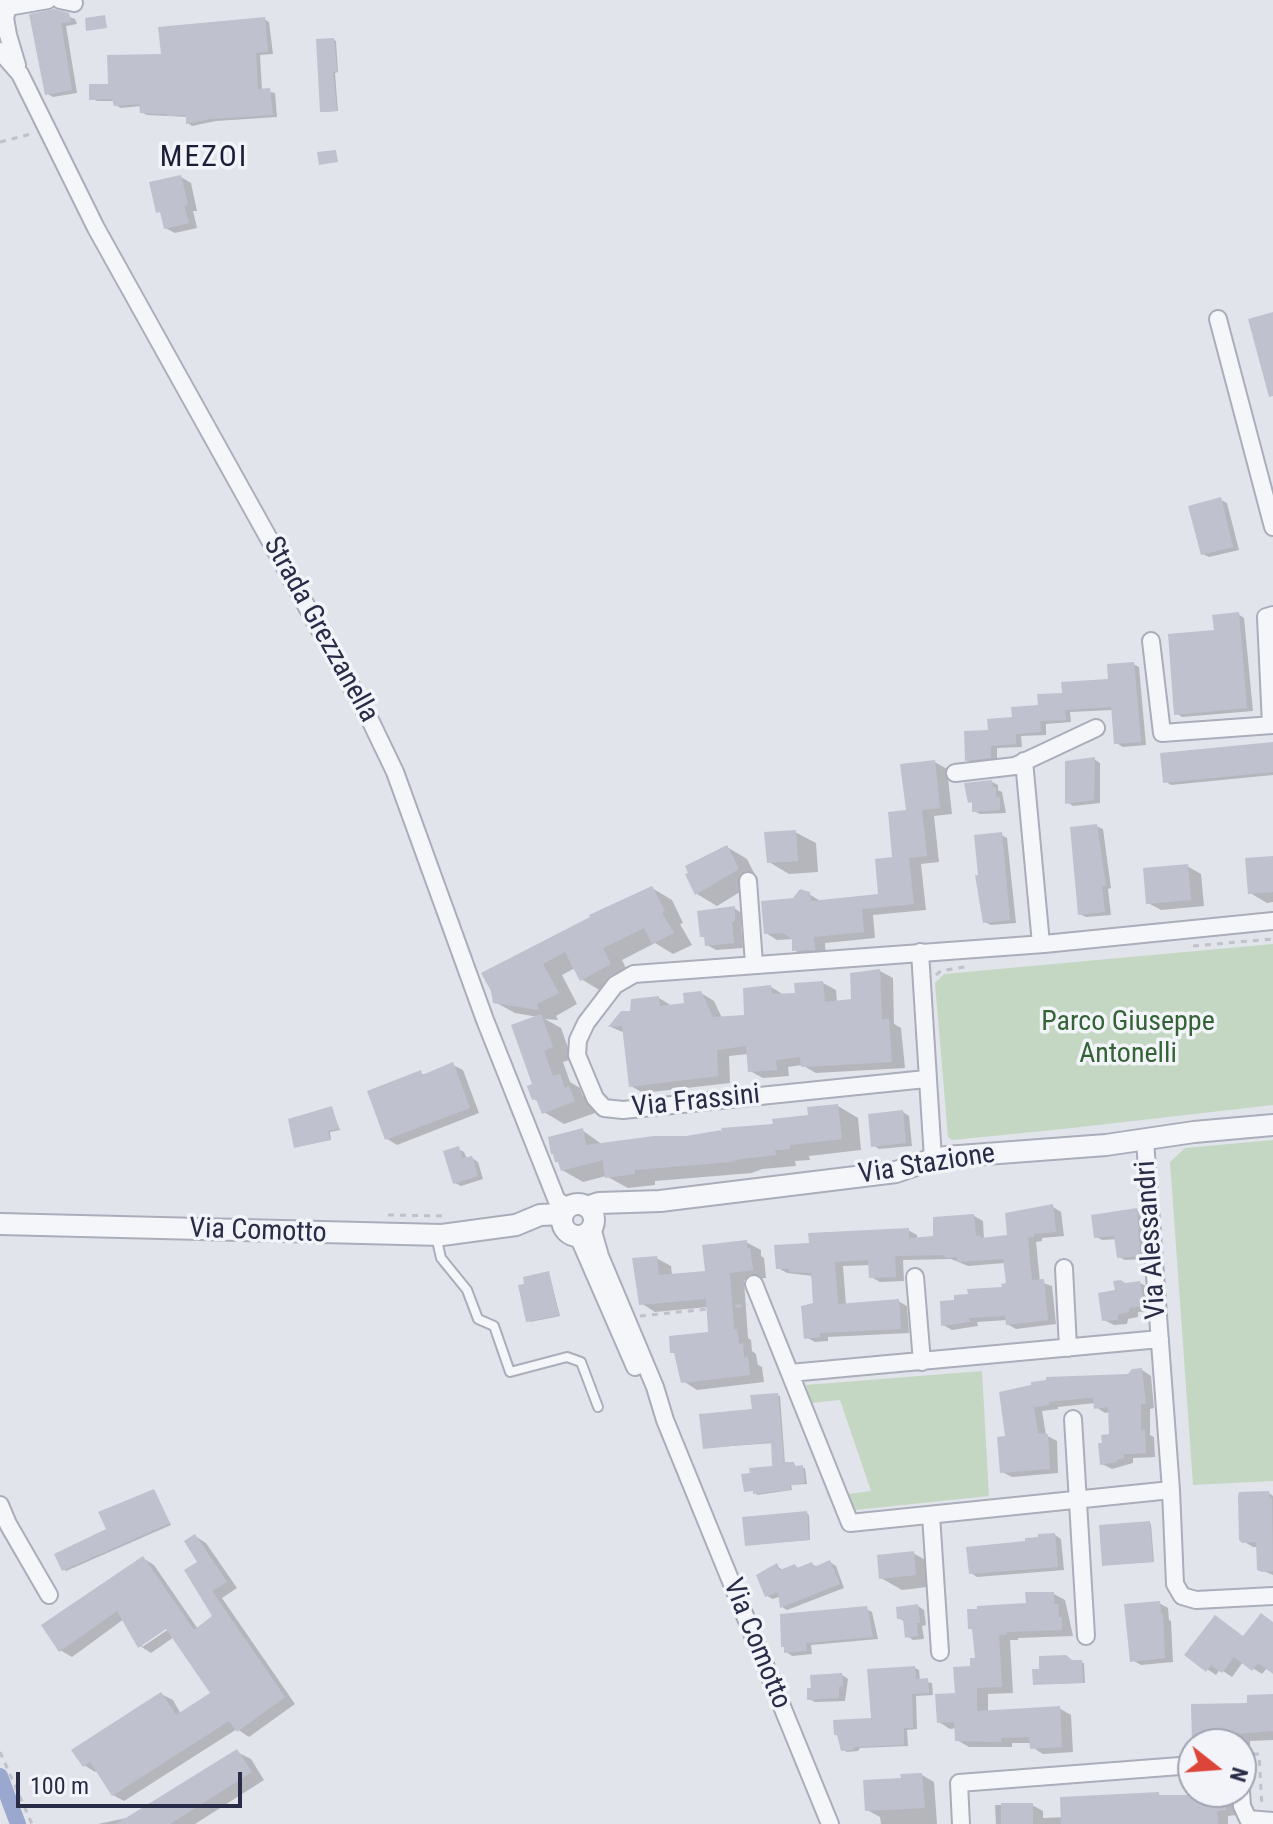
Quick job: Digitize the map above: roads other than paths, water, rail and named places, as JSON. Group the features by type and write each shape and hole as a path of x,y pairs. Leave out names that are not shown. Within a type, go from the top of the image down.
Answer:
{"street":[{"name":"Strada Grezzanella","path":"48,0 6,4 8,35 20,74 96,228 383,747 417,829 485,1020 557,1201 578,1220"},
{"name":"Strada Grezzanella","path":"0,51 20,74"},
{"path":"1218,319 1273,527"},
{"path":"1151,641 1162,733 1272,725 1266,617 1273,615"},
{"path":"955,773 1015,766 1096,728"},
{"path":"1024,761 1041,944"},
{"path":"748,881 754,964"},
{"name":"Via Frassini","path":"926,1079 623,1110 604,1108 595,1098 577,1055 578,1040 586,1023 615,985 634,974 1041,944 1273,921"},
{"path":"920,952 933,1159"},
{"name":"Via Stazione","path":"578,1220 628,1204 896,1172 933,1159 1145,1141 1194,1132 1273,1125"},
{"name":"Via Alessandri","path":"1145,1141 1175,1584 1182,1596 1196,1600 1273,1596"},
{"name":"Via Comotto","path":"0,1224 436,1235 578,1220 647,1394 665,1420 830,1824"},
{"path":"1064,1268 1068,1348"},
{"path":"915,1277 922,1362"},
{"path":"754,1284 850,1523 1171,1490"},
{"name":"Via Alessandri","path":"790,1373 1160,1339"},
{"path":"1073,1419 1086,1636"},
{"path":"0,1505 49,1595"},
{"path":"931,1515 940,1652"},
{"path":"961,1824 959,1783 1177,1766"},
{"path":"1243,1808 1248,1819 1268,1817"}],"lane":[{"path":"436,1235 441,1258 467,1290 478,1319 494,1326 510,1372 567,1357 581,1362 598,1407"}],"waterway":[{"path":"0,1776 18,1824"}],"district":[{"name":"MEZOI","path":"204,158"}],"park label":[{"name":"Parco Giuseppe Antonelli","path":"1128,1039"}]}
